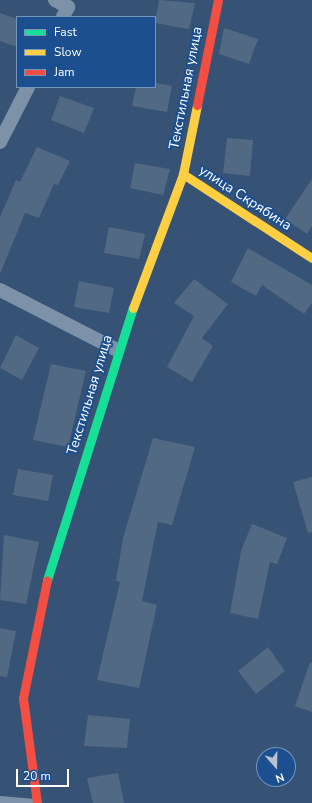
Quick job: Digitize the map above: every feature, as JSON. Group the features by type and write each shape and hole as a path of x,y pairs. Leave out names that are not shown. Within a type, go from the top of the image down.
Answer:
{"street":[{"path":"55,0 65,12"},
{"name":"Текстильная улица","path":"37,803 23,698 38,612 117,350 183,174 218,0"},
{"path":"0,142 27,88"},
{"name":"улица Скрябина","path":"183,174 312,258"},
{"path":"0,290 117,350"}],"lane":[{"path":"0,799 37,803"}],"building":[{"path":"159,0 195,3 189,29 156,23"},
{"path":"0,13 16,19 16,47 0,41"},
{"path":"224,28 258,39 249,64 219,54"},
{"path":"156,83 172,86 167,112 132,106 136,88 156,88"},
{"path":"60,96 94,108 84,133 51,120"},
{"path":"227,138 253,140 250,176 223,173"},
{"path":"37,147 70,161 58,185 54,184 39,218 25,213 0,274 0,217 16,180 20,182"},
{"path":"135,163 170,169 163,195 130,188"},
{"path":"312,179 312,226 307,234 285,219"},
{"path":"109,227 145,234 139,259 104,253"},
{"path":"248,248 312,285 312,303 304,314 262,285 256,296 231,282"},
{"path":"194,279 228,304 202,338 213,346 192,382 167,367 194,316 174,303"},
{"path":"79,281 114,288 109,313 74,307"},
{"path":"16,335 39,348 22,380 0,368"},
{"path":"51,364 86,371 68,447 33,440"},
{"path":"153,438 195,447 172,525 158,522 142,601 157,605 139,688 97,680 120,582 116,581 123,538"},
{"path":"18,469 53,475 48,501 13,495"},
{"path":"312,477 312,532 308,533 293,482"},
{"path":"252,524 287,538 277,564 270,562 258,619 230,613 241,551"},
{"path":"4,535 39,542 26,604 0,600"},
{"path":"0,628 16,631 7,677 0,676"},
{"path":"268,647 285,671 256,694 238,671"},
{"path":"310,662 312,663 312,712 295,706"},
{"path":"88,715 130,719 127,748 84,746"},
{"path":"118,773 124,803 93,803 87,778"}],"traffic: fast":[{"path":"47,580 133,308"}],"traffic: slow":[{"path":"133,308 183,174 197,105"},
{"path":"183,174 312,258"}],"traffic: jam":[{"path":"197,105 218,0"},
{"path":"37,803 23,698 47,580"}]}
